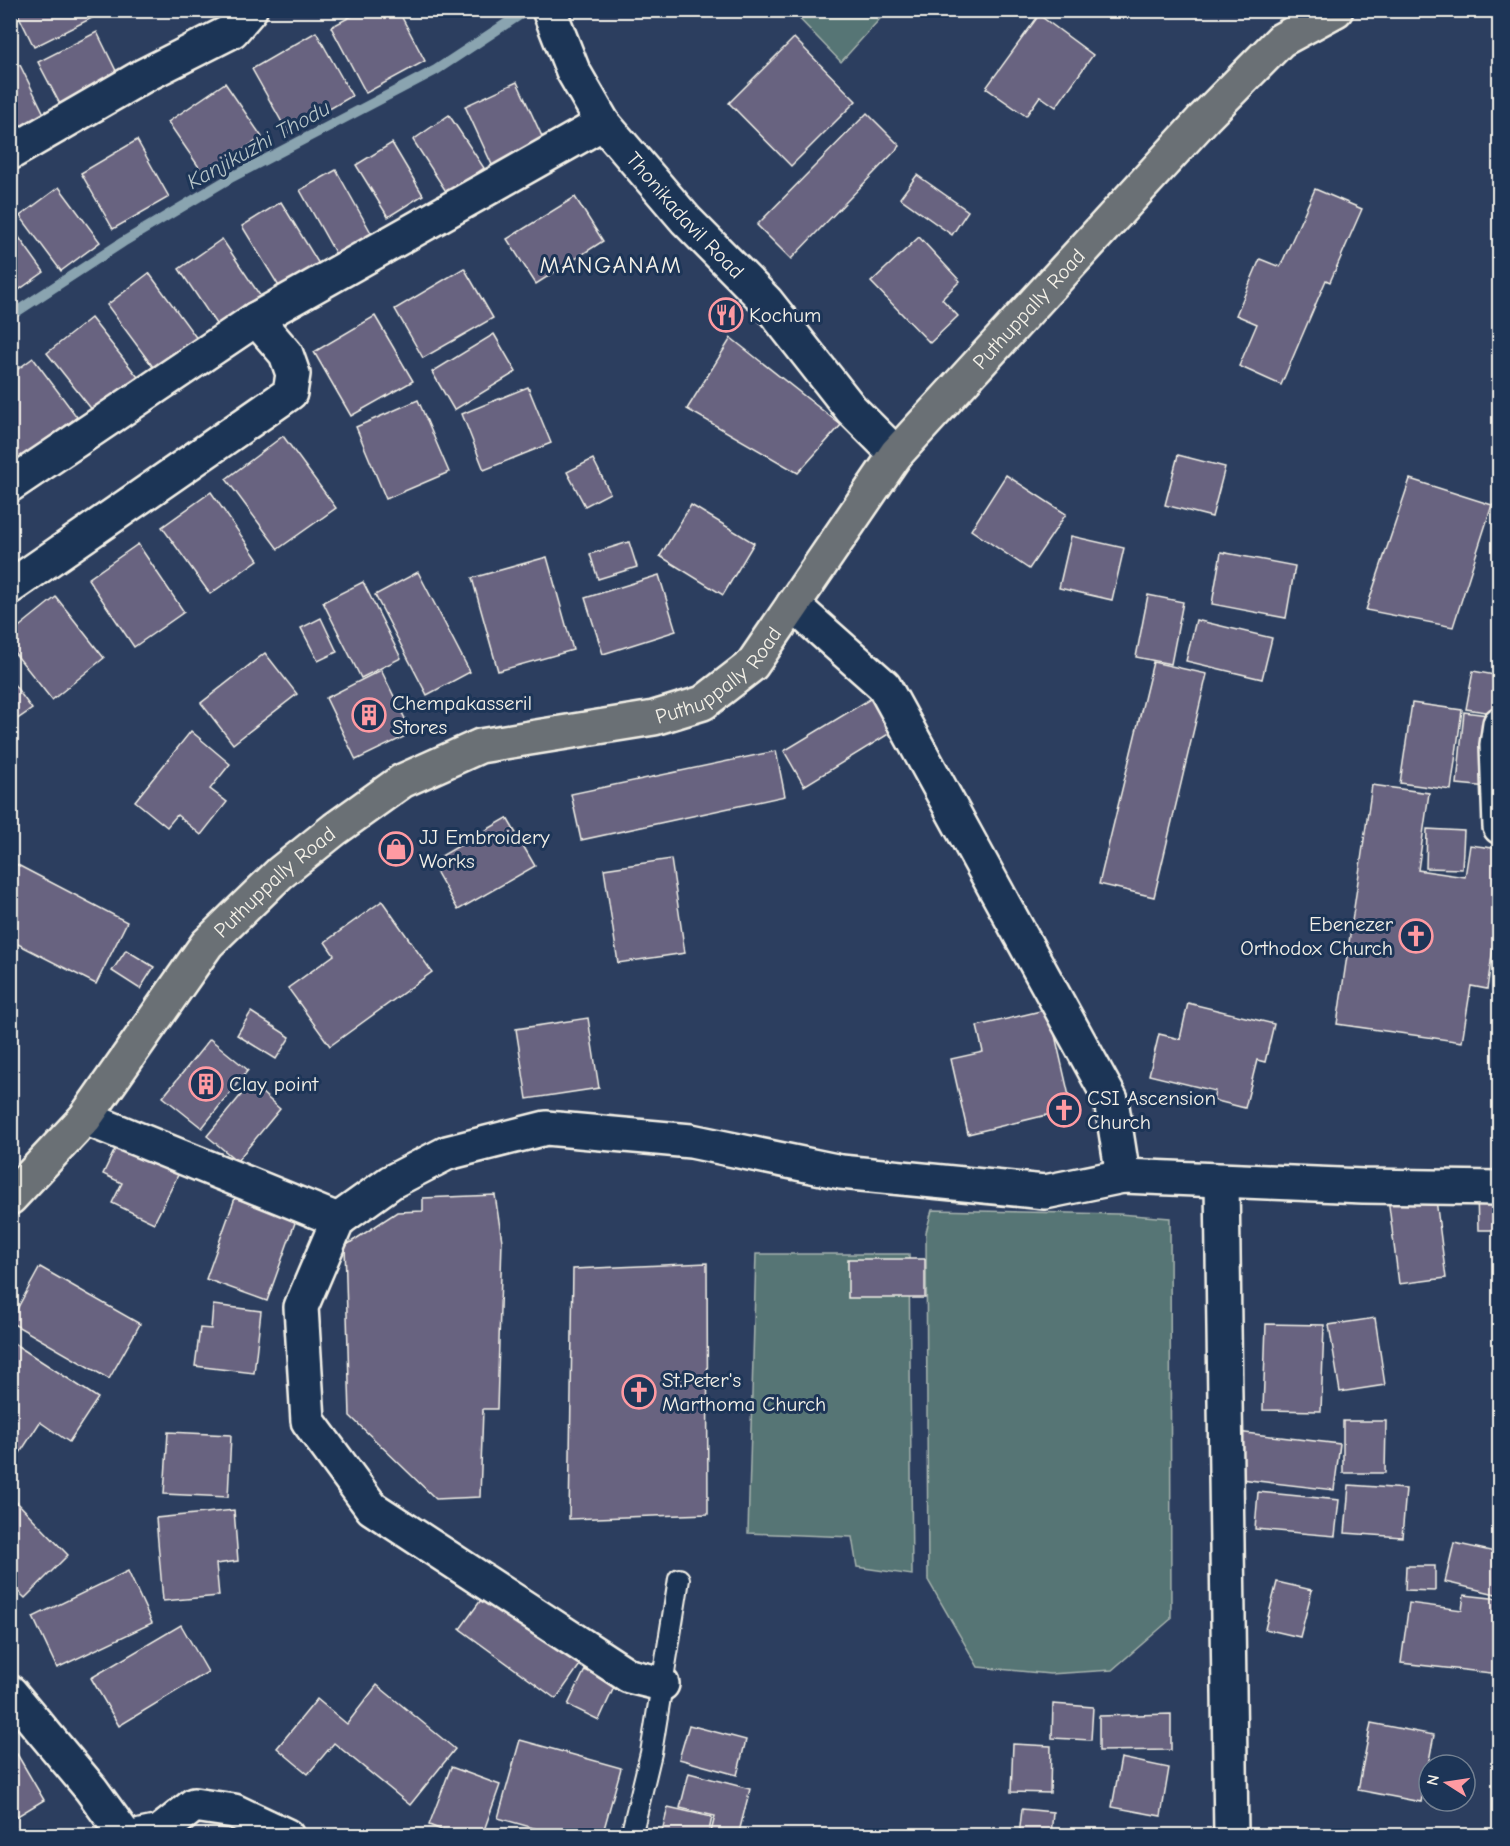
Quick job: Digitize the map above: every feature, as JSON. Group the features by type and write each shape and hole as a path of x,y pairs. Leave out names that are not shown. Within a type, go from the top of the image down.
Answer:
{"main road":[{"name":"Puthuppally Road","path":"10,1198 85,1118 207,944 280,873 335,829 402,781 480,746 654,718 703,703 752,665 896,454 1219,102 1281,40 1336,10"}],"street":[{"path":"10,153 144,76 232,31 250,10"},
{"name":"Thonikadavil Road","path":"549,10 573,71 603,123 686,220 766,301 851,409 896,454"},
{"path":"10,486 256,319 603,123"},
{"path":"10,587 290,393 293,374 286,354 256,319"},
{"path":"793,605 884,686 1111,1100 1123,1176"},
{"path":"1500,723 1497,745 1500,827"},
{"path":"85,1118 338,1221"},
{"path":"662,1684 629,1676 372,1508 308,1421 301,1307 338,1221 391,1182 447,1153 546,1128 691,1141 841,1172 1045,1192 1123,1176 1362,1186 1500,1188"},
{"path":"1222,1181 1231,1836"},
{"path":"10,1692 91,1790 125,1836"},
{"path":"141,1836 160,1832 194,1805 234,1810 287,1836"}],"lane":[{"path":"631,1836 651,1753 679,1579"}],"green space":[{"path":"792,11 887,11 841,62"},
{"path":"932,1210 1119,1214 1170,1218 1171,1619 1112,1670 1050,1674 978,1667 928,1580 926,1232"},
{"path":"756,1254 909,1254 912,1575 857,1567 852,1537 748,1533"}],"building":[{"path":"16,10 103,10 104,12 34,47"},
{"path":"363,10 398,10 425,61 366,93 331,27"},
{"path":"1039,15 1093,55 1056,107 1040,96 1026,116 986,88"},
{"path":"97,32 119,77 61,106 38,62"},
{"path":"316,32 352,96 288,133 252,69"},
{"path":"794,38 856,101 791,166 729,103"},
{"path":"20,65 48,122 10,141 10,69"},
{"path":"517,82 545,143 493,167 465,106"},
{"path":"225,83 262,137 205,176 168,122"},
{"path":"867,113 900,146 791,259 757,225"},
{"path":"449,115 484,168 447,193 413,140"},
{"path":"137,140 169,197 113,229 81,173"},
{"path":"392,143 423,195 388,217 356,165"},
{"path":"336,170 374,238 338,258 300,190"},
{"path":"917,175 968,211 952,235 900,198"},
{"path":"59,187 100,242 61,271 20,216"},
{"path":"1315,189 1362,209 1330,282 1326,280 1281,385 1239,366 1257,324 1236,315 1260,259 1280,267"},
{"path":"575,197 603,241 536,284 507,239"},
{"path":"281,202 319,264 280,288 242,226"},
{"path":"10,225 44,272 10,296"},
{"path":"919,237 960,281 942,299 958,316 930,343 871,282"},
{"path":"222,239 261,297 218,327 179,269"},
{"path":"464,268 493,318 423,358 395,309"},
{"path":"149,273 198,340 156,371 107,305"},
{"path":"375,316 413,381 351,416 314,352"},
{"path":"91,318 141,381 97,416 47,353"},
{"path":"494,334 516,372 454,410 432,372"},
{"path":"731,338 841,425 798,473 687,409"},
{"path":"33,358 77,417 10,466 10,375"},
{"path":"528,387 551,443 484,470 462,414"},
{"path":"418,400 449,472 386,499 356,427"},
{"path":"283,436 336,508 278,549 226,479"},
{"path":"1178,455 1225,467 1212,517 1165,505"},
{"path":"593,459 610,493 585,506 567,472"},
{"path":"1006,475 1066,514 1029,569 971,530"},
{"path":"1410,479 1492,505 1453,627 1366,610"},
{"path":"211,492 258,560 210,594 162,527"},
{"path":"691,505 754,543 723,595 660,556"},
{"path":"1071,536 1124,548 1112,600 1059,588"},
{"path":"629,542 637,567 598,579 590,554"},
{"path":"138,544 184,612 134,647 88,579"},
{"path":"1221,552 1295,566 1286,618 1212,604"},
{"path":"547,557 573,650 498,671 472,578"},
{"path":"418,572 470,672 427,695 375,595"},
{"path":"659,575 676,631 603,654 585,598"},
{"path":"363,582 401,658 361,678 323,602"},
{"path":"1148,595 1183,602 1171,664 1136,657"},
{"path":"56,597 104,658 52,700 10,647 10,634"},
{"path":"321,618 337,652 318,661 301,628"},
{"path":"1196,620 1272,638 1262,679 1186,661"},
{"path":"265,653 297,694 233,744 201,703"},
{"path":"1153,662 1207,674 1154,897 1099,884"},
{"name":"Chempakasseril Stores","path":"381,670 412,733 356,760 326,698"},
{"path":"1473,671 1500,676 1493,713 1466,709"},
{"path":"10,679 32,709 10,724"},
{"path":"875,696 895,730 804,786 784,751"},
{"path":"1412,703 1462,710 1451,790 1400,783"},
{"path":"1464,712 1496,716 1488,787 1457,784"},
{"path":"191,731 230,764 210,789 227,802 201,835 177,815 167,827 135,801"},
{"path":"776,751 785,796 581,840 571,794"},
{"path":"1372,785 1429,793 1418,870 1465,877 1470,845 1500,849 1500,900 1487,989 1471,986 1462,1042 1337,1024"},
{"path":"507,818 535,866 458,910 431,862"},
{"path":"1427,829 1464,831 1462,869 1426,868"},
{"path":"671,859 685,953 618,963 604,869"},
{"path":"10,861 127,922 96,984 10,940"},
{"path":"382,901 432,972 330,1046 288,988 334,955 325,942"},
{"path":"126,950 154,967 140,989 112,971"},
{"path":"1188,1003 1274,1024 1265,1062 1257,1060 1245,1108 1213,1100 1215,1091 1149,1075 1159,1034 1180,1039"},
{"path":"1049,1009 1072,1109 968,1134 951,1059 983,1052 977,1026"},
{"path":"251,1012 290,1037 276,1059 237,1035"},
{"path":"588,1018 599,1088 527,1099 516,1029"},
{"name":"Clay point","path":"210,1039 248,1070 202,1128 163,1097"},
{"path":"251,1083 280,1109 237,1161 207,1136"},
{"path":"120,1139 181,1169 154,1223 112,1203 122,1183 103,1174"},
{"path":"1435,1192 1446,1278 1399,1284 1388,1198"},
{"path":"1477,1193 1500,1193 1500,1230 1478,1230"},
{"path":"495,1195 502,1241 497,1409 483,1409 480,1497 436,1499 350,1416 345,1246 397,1212 423,1211 423,1198"},
{"path":"235,1198 296,1220 267,1301 206,1279"},
{"path":"848,1259 925,1259 925,1298 848,1298"},
{"name":"St.Peter's Marthoma Church","path":"707,1263 708,1514 569,1519 573,1269"},
{"path":"40,1267 140,1324 109,1379 10,1322"},
{"path":"213,1305 261,1311 254,1373 195,1366 200,1328 211,1329"},
{"path":"1375,1318 1385,1385 1340,1392 1329,1325"},
{"path":"1266,1324 1324,1325 1321,1411 1263,1410"},
{"path":"10,1341 98,1398 69,1442 40,1422 18,1456 10,1451"},
{"path":"1343,1421 1386,1421 1385,1473 1343,1473"},
{"path":"168,1432 231,1435 228,1497 164,1494"},
{"path":"1237,1432 1340,1444 1334,1490 1232,1478"},
{"path":"1349,1485 1406,1489 1402,1537 1345,1533"},
{"path":"1258,1492 1339,1500 1335,1536 1255,1529"},
{"path":"10,1495 68,1555 25,1598 10,1584"},
{"path":"234,1510 238,1561 216,1564 219,1596 163,1601 156,1518"},
{"path":"1454,1543 1500,1553 1500,1595 1445,1582"},
{"path":"1406,1566 1435,1566 1435,1591 1405,1590"},
{"path":"128,1571 152,1623 57,1668 33,1617"},
{"path":"1277,1582 1312,1590 1300,1637 1265,1629"},
{"path":"486,1593 582,1662 556,1699 460,1629"},
{"path":"1464,1595 1500,1599 1500,1674 1401,1663 1409,1603 1462,1610"},
{"path":"181,1625 208,1672 119,1726 91,1678"},
{"path":"585,1670 615,1685 599,1720 568,1705"},
{"path":"377,1685 455,1749 410,1805 334,1743 308,1774 277,1748 317,1699 347,1724"},
{"path":"1053,1704 1093,1707 1091,1740 1052,1738"},
{"path":"1171,1714 1171,1750 1099,1751 1099,1716"},
{"path":"1371,1723 1434,1735 1431,1753 1417,1753 1417,1801 1358,1790"},
{"path":"689,1725 746,1740 737,1775 679,1759"},
{"path":"520,1740 621,1768 602,1836 562,1836 498,1818"},
{"path":"1013,1744 1051,1746 1050,1793 1011,1792"},
{"path":"17,1754 44,1800 11,1820 10,1758"},
{"path":"1121,1758 1169,1768 1161,1816 1112,1807"},
{"path":"451,1767 500,1785 482,1836 457,1836 429,1825"},
{"path":"689,1773 750,1789 738,1836 710,1836 715,1816 680,1808"},
{"path":"668,1807 712,1817 708,1836 661,1836"},
{"path":"1022,1809 1053,1812 1051,1836 1019,1836"}],"waterway":[{"name":"Kanjikuzhi Thodu","path":"10,316 123,242 232,177 436,70 527,10"}],"place":[{"name":"Kochum","path":"726,315"},
{"name":"Chempakasseril Stores","path":"369,715"},
{"name":"JJ Embroidery Works","path":"396,849"},
{"name":"Ebenezer Orthodox Church","path":"1416,936"},
{"name":"Clay point","path":"206,1084"},
{"name":"CSI Ascension Church","path":"1064,1110"},
{"name":"St.Peter's Marthoma Church","path":"639,1392"}],"district":[{"name":"MANGANAM","path":"611,265"}]}
